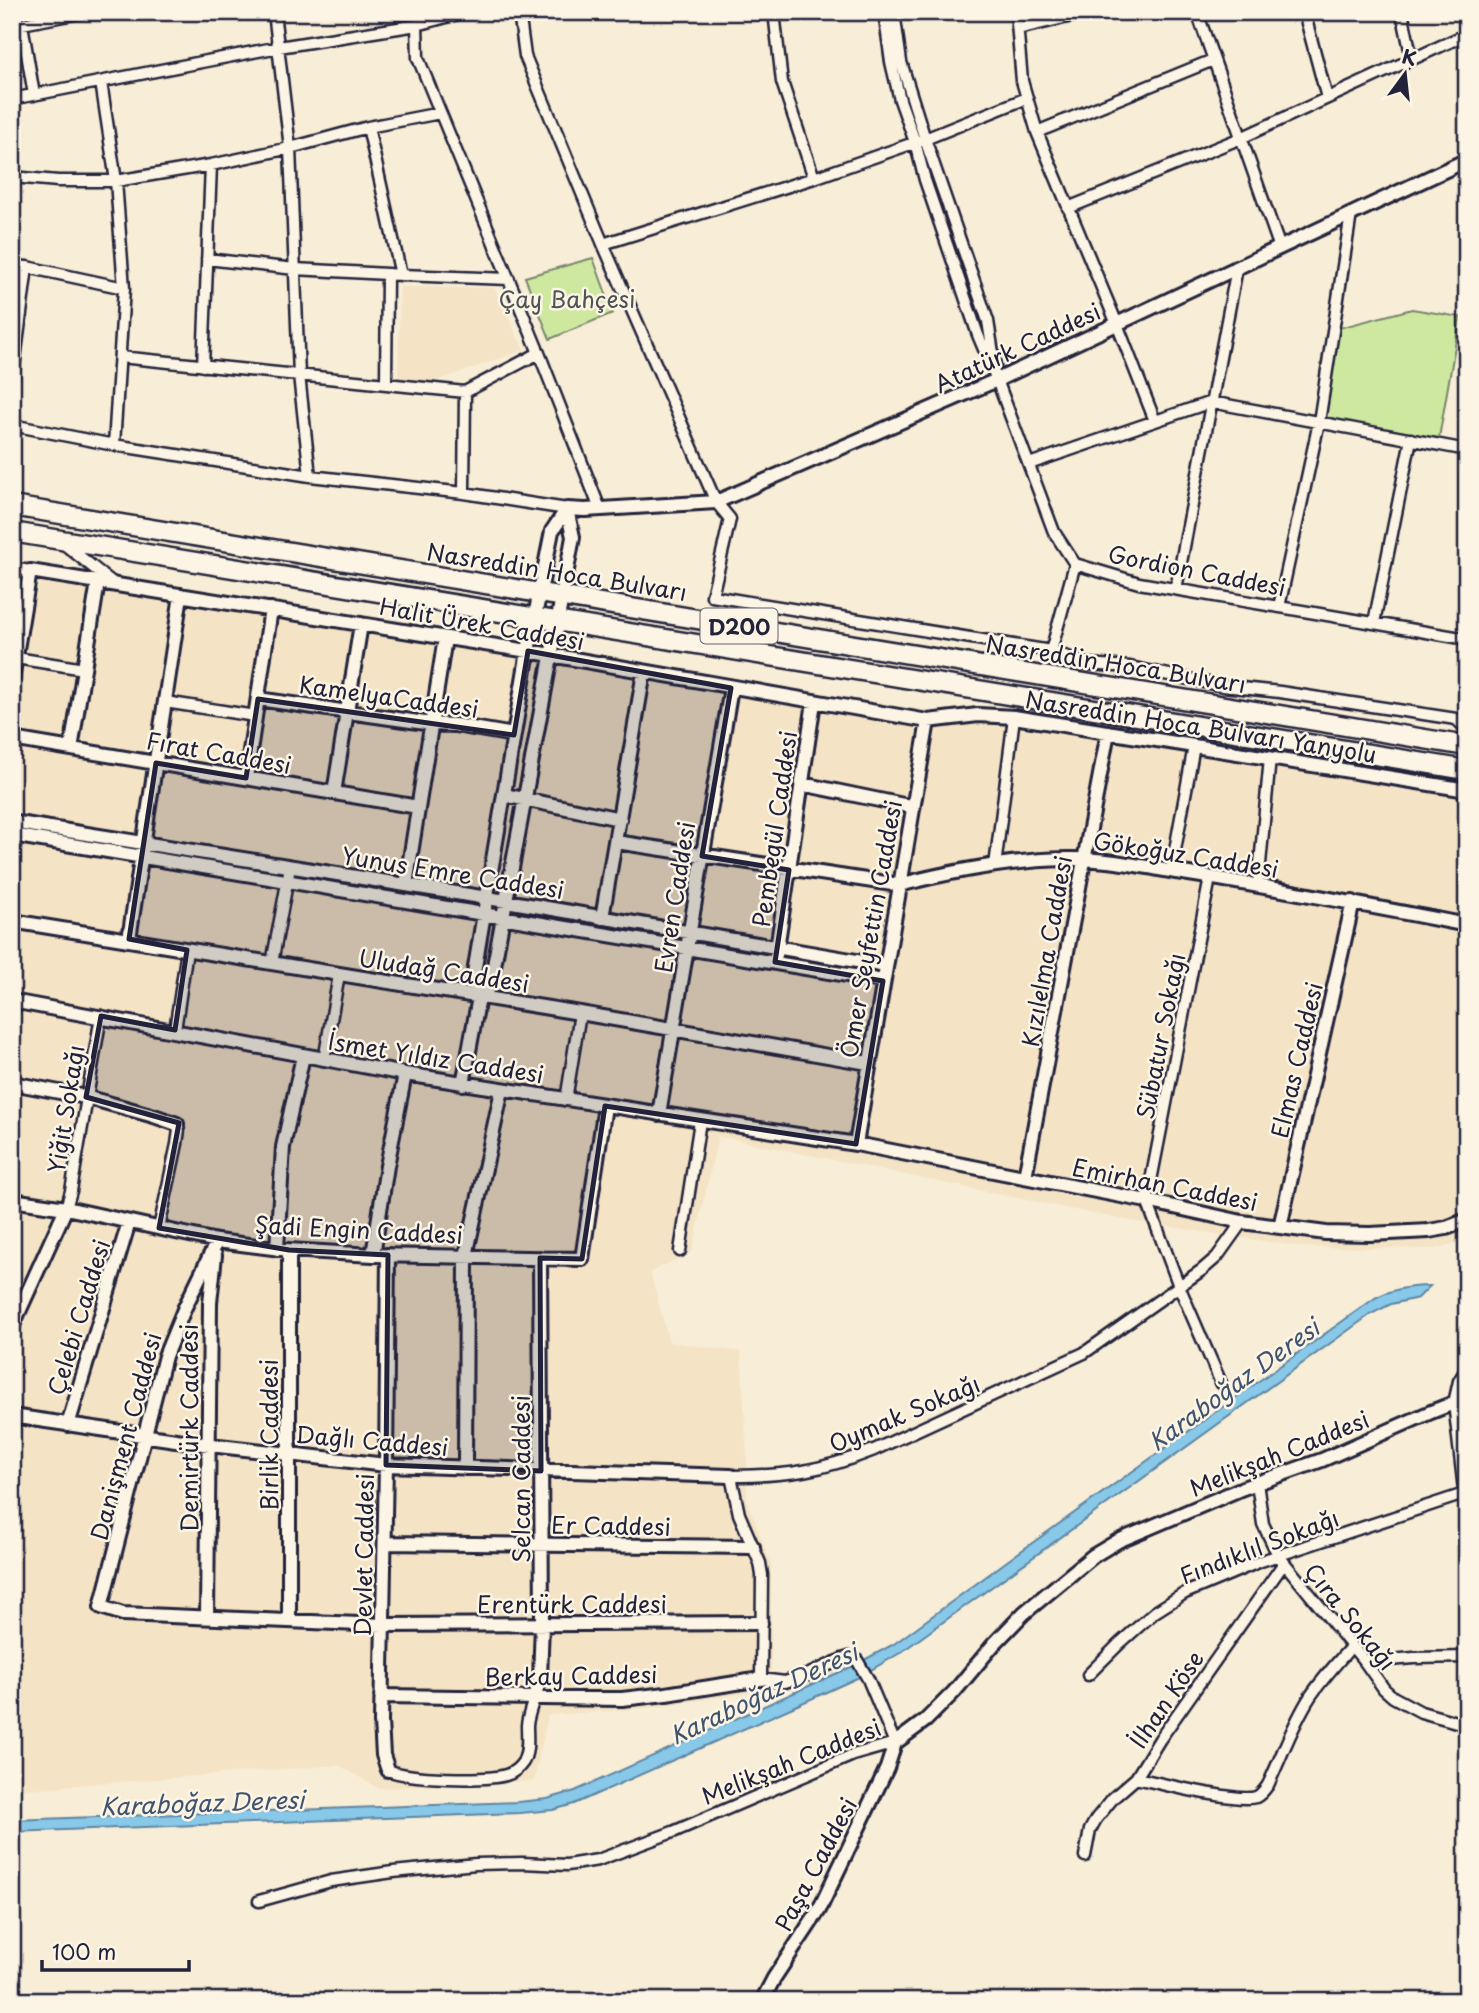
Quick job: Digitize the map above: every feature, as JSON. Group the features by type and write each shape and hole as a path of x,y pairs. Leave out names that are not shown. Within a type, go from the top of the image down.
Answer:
{"highway":[{"name":"Nasreddin Hoca Bulvarı","path":"12,506 561,597 1466,740"},
{"name":"D200","path":"12,532 1467,770"}],"street":[{"path":"34,95 22,24 85,12"},
{"path":"274,12 290,148 299,375 310,476"},
{"path":"12,99 279,47 417,25 465,12"},
{"path":"519,12 525,56 603,244 716,502 730,519 712,596 1051,651 1087,664 1130,667 1223,686 1456,719 1466,740"},
{"path":"774,12 782,82 814,178"},
{"path":"884,12 897,87 920,141"},
{"path":"894,12 901,62 920,141"},
{"path":"1016,12 1022,81 1038,132 1155,421"},
{"path":"1018,29 1089,12"},
{"path":"1197,12 1280,248"},
{"path":"1304,12 1327,98"},
{"path":"1402,12 1412,59"},
{"path":"417,25 418,58 600,509"},
{"path":"1068,208 1241,138 1467,34"},
{"path":"1038,132 1213,60"},
{"path":"101,82 116,181 124,288 114,444"},
{"path":"603,244 814,178 920,141 1027,98"},
{"path":"12,177 58,181 116,181 211,165 368,127 440,113"},
{"path":"368,127 401,275"},
{"name":"Gordion Caddesi","path":"920,141 988,321 997,380 1054,531 1075,564 1139,583 1467,639"},
{"name":"Atatürk Caddesi","path":"567,509 716,502 997,380 1467,160"},
{"path":"202,366 211,165"},
{"path":"1279,607 1319,422 1352,214"},
{"path":"207,260 295,270 509,279"},
{"path":"12,266 124,288"},
{"path":"12,383 27,267"},
{"path":"1176,589 1237,268"},
{"path":"386,383 387,274"},
{"path":"120,357 465,392 539,353"},
{"path":"464,493 465,392"},
{"path":"1029,464 1211,402 1467,450"},
{"path":"12,425 310,476 464,493 567,509"},
{"path":"1374,623 1411,439"},
{"path":"463,1083 479,997 473,979 528,651 552,531 567,509"},
{"path":"479,997 491,982 573,537 567,509"},
{"path":"58,539 114,584"},
{"path":"1051,651 1075,564"},
{"path":"12,568 30,571 12,679"},
{"name":"Halit Ürek Caddesi","path":"30,571 528,651 928,721"},
{"path":"71,749 98,582"},
{"path":"129,939 181,595"},
{"path":"246,778 271,610"},
{"path":"334,793 361,624"},
{"path":"406,885 445,638"},
{"path":"16,658 84,669"},
{"path":"602,918 644,672"},
{"name":"Evren Caddesi","path":"659,1114 731,688"},
{"name":"KamelyaCaddesi","path":"258,699 455,725 514,736"},
{"path":"165,702 255,716"},
{"name":"Pembegül Caddesi","path":"775,962 814,702"},
{"name":"Nasreddin Hoca Bulvarı Yanyolu","path":"928,721 978,715 1014,717 1467,790"},
{"path":"995,866 1014,717"},
{"name":"Ömer Seyfettin Caddesi","path":"856,1144 928,721"},
{"name":"Kızılelma Caddesi","path":"1025,1177 1108,732"},
{"name":"Fırat Caddesi","path":"12,739 418,807"},
{"path":"1171,872 1194,746"},
{"path":"1258,886 1270,758"},
{"path":"802,784 913,807"},
{"path":"504,795 620,819"},
{"name":"Yunus Emre Caddesi","path":"12,822 287,881 883,981"},
{"name":"Yunus Emre Caddesi","path":"12,835 290,867 886,966"},
{"path":"616,842 899,885"},
{"name":"Gökoğuz Caddesi","path":"899,885 937,875 995,866 1084,859 1353,902 1467,925"},
{"path":"272,963 290,867"},
{"name":"Sübatur Sokağı","path":"1147,1201 1210,878"},
{"name":"Elmas Caddesi","path":"1280,1227 1353,902"},
{"name":"Uludağ Caddesi","path":"12,921 869,1063"},
{"path":"175,1030 187,950"},
{"path":"324,1060 339,975"},
{"name":"İsmet Yıldız Caddesi","path":"12,1001 405,1074 856,1144"},
{"path":"566,1100 580,1013"},
{"name":"Yiğit Sokağı","path":"66,1208 100,1016"},
{"name":"Birlik Caddesi","path":"289,1620 289,1454 283,1147 303,1056"},
{"path":"373,1255 405,1074"},
{"path":"12,1083 86,1097 177,1124 177,1143 159,1228"},
{"path":"465,1468 466,1256 502,1090"},
{"name":"Şadi Engin Caddesi","path":"12,1200 66,1208 217,1241 283,1249 373,1255 582,1259 605,1106"},
{"path":"680,1251 700,1121"},
{"name":"Emirhan Caddesi","path":"856,1144 1242,1222 1326,1233 1405,1233 1446,1228 1467,1220"},
{"path":"1147,1201 1221,1383"},
{"path":"12,1327 66,1208"},
{"name":"Çelebi Caddesi","path":"68,1425 129,1222"},
{"name":"Oymak Sokağı","path":"730,1476 787,1475 844,1462 1084,1353 1180,1286 1217,1256 1242,1222"},
{"name":"Danişment Caddesi","path":"101,1607 166,1356 185,1307 217,1241"},
{"name":"Demirtürk Caddesi","path":"207,1617 210,1303 217,1241"},
{"name":"Devlet Caddesi","path":"388,1255 381,1696 382,1745 388,1770"},
{"name":"Selcan Caddesi","path":"534,1699 540,1678 541,1624 540,1258"},
{"path":"1467,1368 1459,1381 1467,1516"},
{"name":"Melikşah Caddesi","path":"259,1901 331,1881 393,1872 475,1864 567,1865 598,1860 685,1827 853,1755 895,1743 926,1720 954,1692 1024,1612 1093,1556 1126,1537 1460,1403"},
{"name":"Dağlı Caddesi","path":"12,1416 210,1445 386,1465 730,1476"},
{"path":"730,1476 739,1514 760,1563 762,1575 761,1679 785,1682 842,1659 849,1657 857,1660 895,1743"},
{"name":"Çıra Sokağı","path":"1257,1483 1263,1524 1281,1559 1384,1689 1393,1697 1427,1715 1467,1725"},
{"name":"Fındıklıl Sokağı","path":"1088,1675 1120,1643 1166,1604 1185,1593 1465,1493"},
{"name":"Er Caddesi","path":"384,1543 753,1547"},
{"name":"İlhan Köse","path":"1085,1856 1090,1830 1096,1819 1136,1778 1281,1559"},
{"name":"Erentürk Caddesi","path":"101,1607 123,1614 383,1625 761,1623"},
{"path":"1136,1778 1218,1795 1256,1797 1268,1785 1309,1699 1351,1647"},
{"path":"1365,1662 1467,1657"},
{"name":"Berkay Caddesi","path":"381,1696 637,1698 761,1679"},
{"path":"388,1770 407,1775 459,1777 491,1777 514,1772 524,1761 527,1750 527,1723 534,1699"},
{"name":"Paşa Caddesi","path":"762,2001 769,1985 819,1910 887,1769 895,1743"}],"highlighted area":[{"path":"528,651 731,688 702,856 789,870 775,962 883,981 856,1144 605,1106 582,1259 540,1258 541,1471 386,1465 388,1255 289,1250 159,1228 179,1123 86,1097 101,1016 175,1030 187,950 129,939 156,763 246,778 258,699 514,735"}],"shaded area":[{"path":"400,287 494,288 524,350 422,386 398,377"},
{"path":"24,564 1253,764 1467,796 1467,1240 1434,1249 1303,1247 1119,1219 718,1136 692,1252 650,1272 669,1342 741,1352 747,1501 771,1565 771,1689 649,1708 548,1715 534,1781 378,1788 339,1765 12,1790 12,618"}],"green space":[{"name":"Çay Bahçesi","path":"593,258 613,313 550,339 525,277"},
{"path":"1412,309 1460,317 1439,438 1324,418 1339,328"}],"water":[{"path":"1430,1286 1418,1298 1391,1304 1371,1314 900,1653 857,1678 574,1804 553,1810 520,1813 12,1832 12,1820 518,1802 547,1799 575,1791 851,1667 894,1644 1375,1298 1388,1292"}],"water label":[{"name":"Karaboğaz Deresi","path":"1233,1384"},
{"name":"Karaboğaz Deresi","path":"763,1693"},
{"name":"Karaboğaz Deresi","path":"202,1802"}]}
